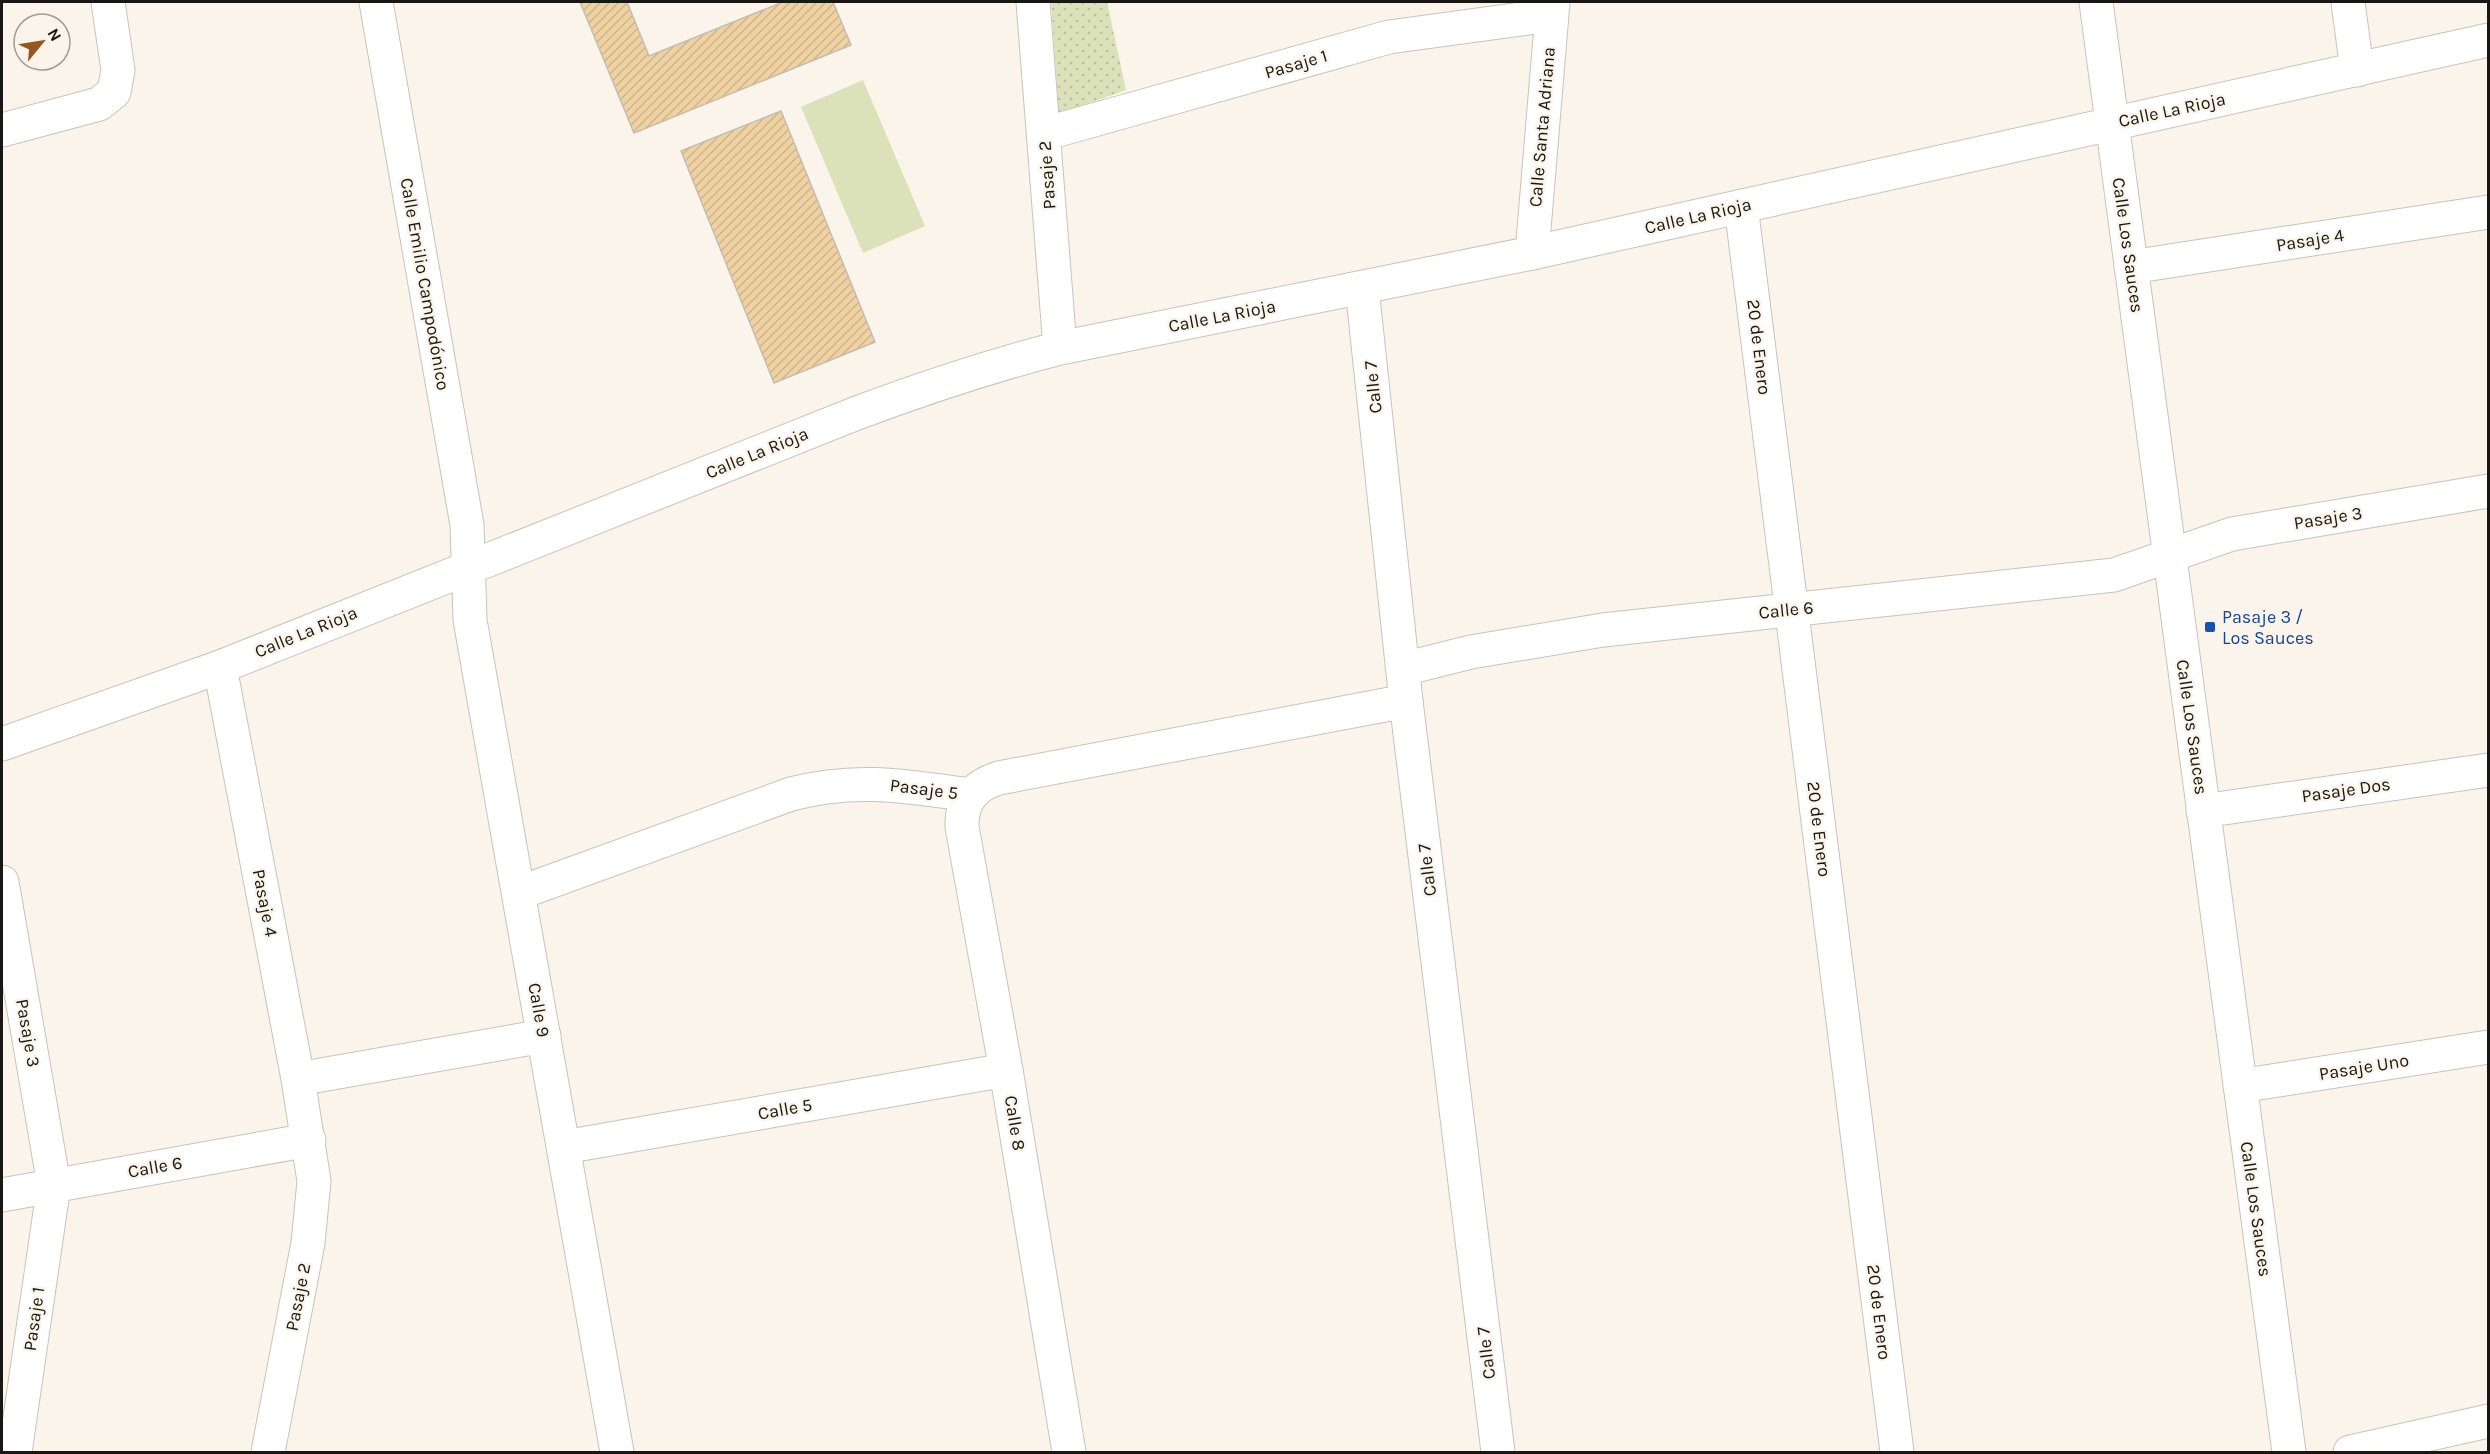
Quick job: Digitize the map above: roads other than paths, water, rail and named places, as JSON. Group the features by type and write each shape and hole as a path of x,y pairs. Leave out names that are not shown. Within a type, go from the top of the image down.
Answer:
{"street":[{"path":"2,130 99,104 114,92 118,70 108,2"},
{"name":"Calle Emilio Campodónico","path":"376,2 467,525 468,567"},
{"name":"Pasaje 2","path":"1032,2 1060,348"},
{"name":"Calle Los Sauces","path":"2096,2 2289,1452"},
{"path":"2348,2 2357,70"},
{"name":"Pasaje 1","path":"1044,134 1389,37 1552,8"},
{"name":"Calle Santa Adriana","path":"1532,253 1552,8"},
{"name":"Calle La Rioja","path":"2,744 220,666 900,397 964,374 1060,348 1532,253 2488,40"},
{"name":"20 de Enero","path":"1741,206 1897,1452"},
{"name":"Pasaje 4","path":"2131,267 2488,212"},
{"name":"Calle 7","path":"1362,288 1406,701 1498,1452"},
{"name":"Pasaje 3","path":"2169,555 2232,534 2488,491"},
{"name":"Calle 6","path":"1403,669 1471,652 1541,639 1792,609 2114,575 2169,555"},
{"name":"Calle 9","path":"468,567 470,620 617,1452"},
{"name":"Pasaje 4","path":"220,666 309,1140"},
{"name":"Pasaje 5","path":"519,893 791,794 814,788 860,783 906,786 970,795 978,787 999,778 1406,701"},
{"name":"Pasaje Dos","path":"2203,811 2488,770"},
{"name":"Calle 8","path":"970,795 961,815 962,826 1006,1070 1070,1452"},
{"name":"Pasaje 3","path":"2,882 54,1185"},
{"path":"298,1079 544,1036"},
{"name":"Pasaje Uno","path":"2240,1086 2488,1047"},
{"name":"Calle 5","path":"564,1147 1006,1070"},
{"name":"Pasaje 2","path":"268,1452 308,1243 314,1181 309,1140"},
{"name":"Calle 6","path":"2,1195 309,1140"},
{"name":"Pasaje 1","path":"15,1452 54,1185"},
{"path":"2350,1452 2488,1421"}],"place":[{"name":"Pasaje 3 / Los Sauces","path":"2210,627"}]}
